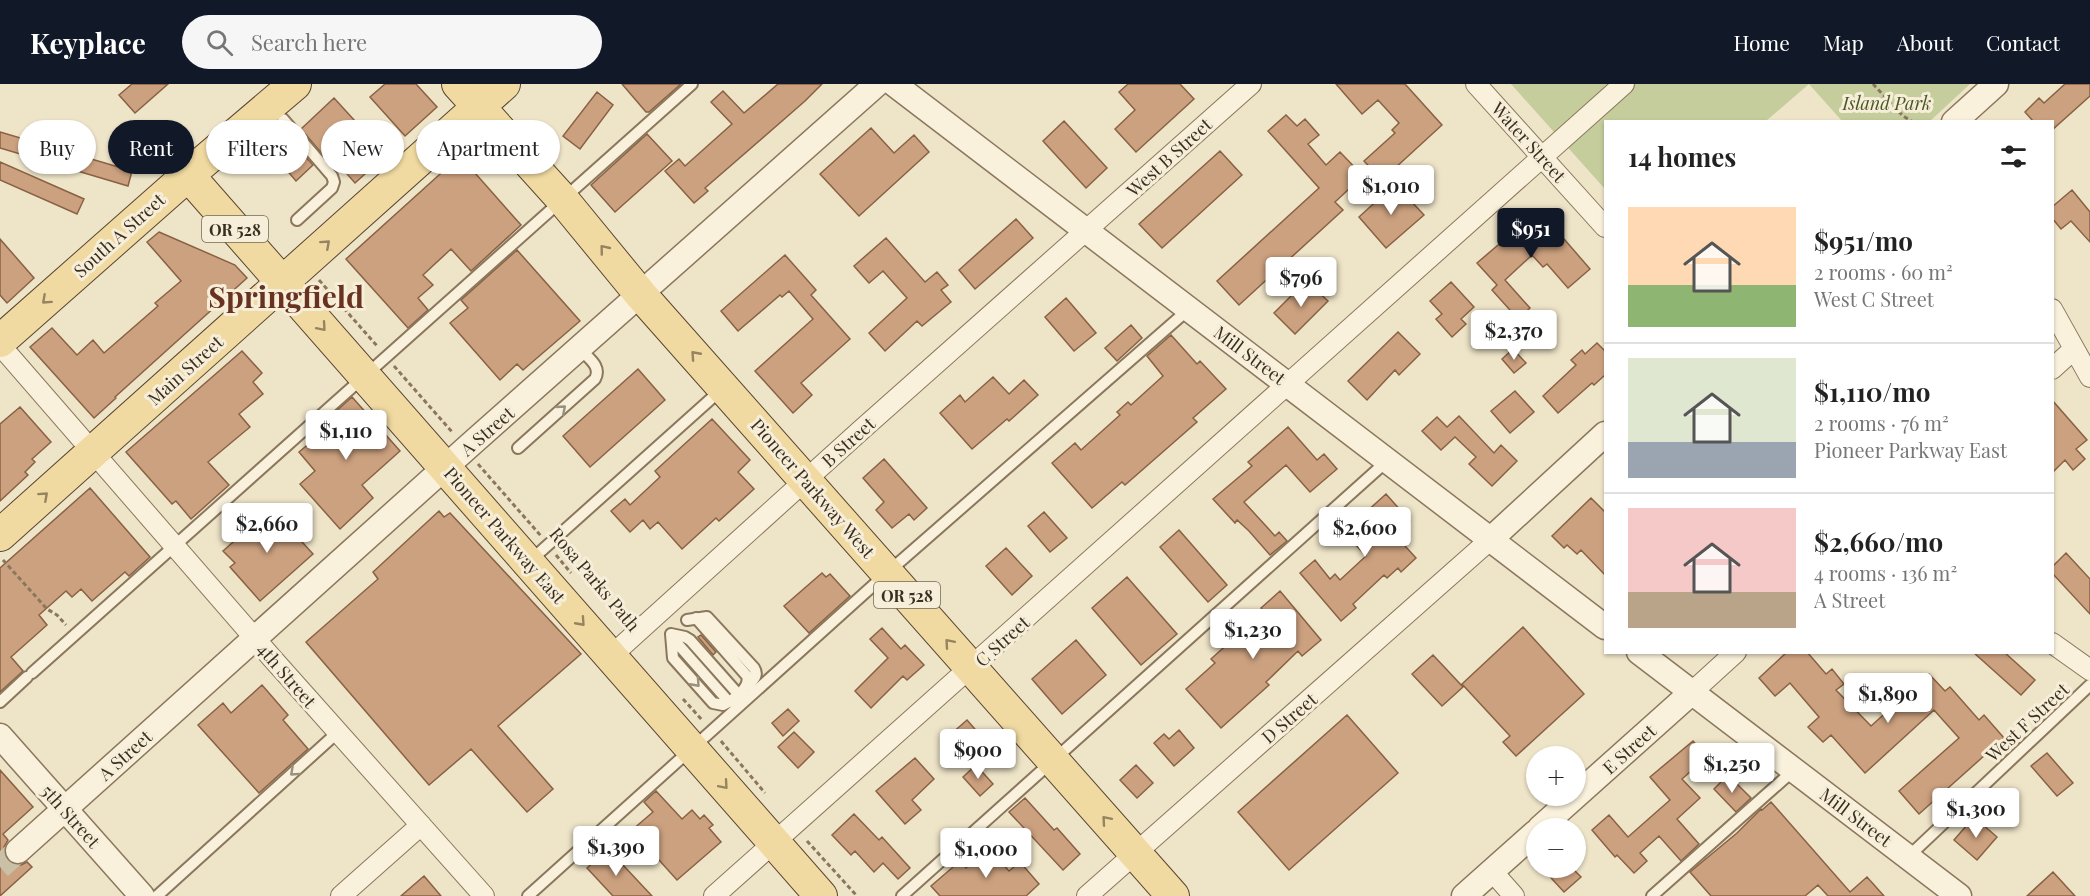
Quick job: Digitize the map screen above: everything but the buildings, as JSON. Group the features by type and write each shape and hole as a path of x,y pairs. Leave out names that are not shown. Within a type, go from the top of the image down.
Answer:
{"main road":[{"name":"South A Street","path":"0,343 188,175 295,84"},
{"name":"OR 528","path":"458,84 478,107"},
{"name":"Main Street","path":"1,547 93,452 504,84"},
{"name":"Pioneer Parkway West","path":"478,107 562,200 641,295 1173,896"},
{"name":"Pioneer Parkway East","path":"188,175 283,283 375,366 538,554 611,656 702,740 783,835 821,896"}],"street":[{"name":"A Street","path":"18,851 877,84"},
{"name":"Mill Street","path":"894,84 1604,626"},
{"name":"West B Street","path":"1087,230 1251,84"},
{"name":"Water Street","path":"1476,84 1604,226"},
{"name":"C Street","path":"714,896 1624,84"},
{"path":"1956,120 1996,84"},
{"name":"B Street","path":"611,656 1087,230"},
{"path":"2054,313 2090,377"},
{"name":"4th Street","path":"0,343 173,546 484,896"},
{"path":"2054,367 2074,349"},
{"path":"1491,539 1604,435"},
{"name":"D Street","path":"1087,896 1491,539"},
{"path":"2054,644 2090,670"},
{"name":"Mill Street","path":"1642,654 1959,896"},
{"path":"1691,693 1734,654"},
{"name":"E Street","path":"1551,818 1691,693"},
{"name":"5th Street","path":"0,736 142,896"},
{"path":"341,896 421,825"},
{"path":"1464,896 1526,841"},
{"path":"1492,871 1514,896"}],"lane":[{"path":"0,702 692,84"},
{"path":"283,119 332,176 334,182 332,188 297,220"},
{"path":"528,896 887,573 1189,308"},
{"path":"518,448 598,375 597,367 580,349"},
{"path":"538,554 724,387"},
{"path":"902,896 1387,461"},
{"path":"691,619 744,671 749,681 747,686 738,694 729,702 723,705 713,703 673,658 671,634 685,636 738,694"},
{"name":"West F Street","path":"1908,857 2090,685"},
{"path":"157,896 338,732"},
{"path":"1652,896 1795,770"}],"path":[{"path":"1873,84 1903,117 1909,120"},
{"name":"Rosa Parks Path","path":"316,277 375,366 538,554 577,579"},
{"path":"1,547 47,609 57,615 74,635"},
{"path":"681,698 702,740 771,799"},
{"path":"783,835 818,851 857,896"}],"green space":[{"path":"1511,84 1809,84 1767,120 1604,120 1604,188"},
{"name":"Island Park","path":"1809,84 1970,84 1931,120 1841,120"}],"tunnel":[{"path":"0,867 18,851"}],"district":[{"name":"Springfield","path":"286,296"}]}
